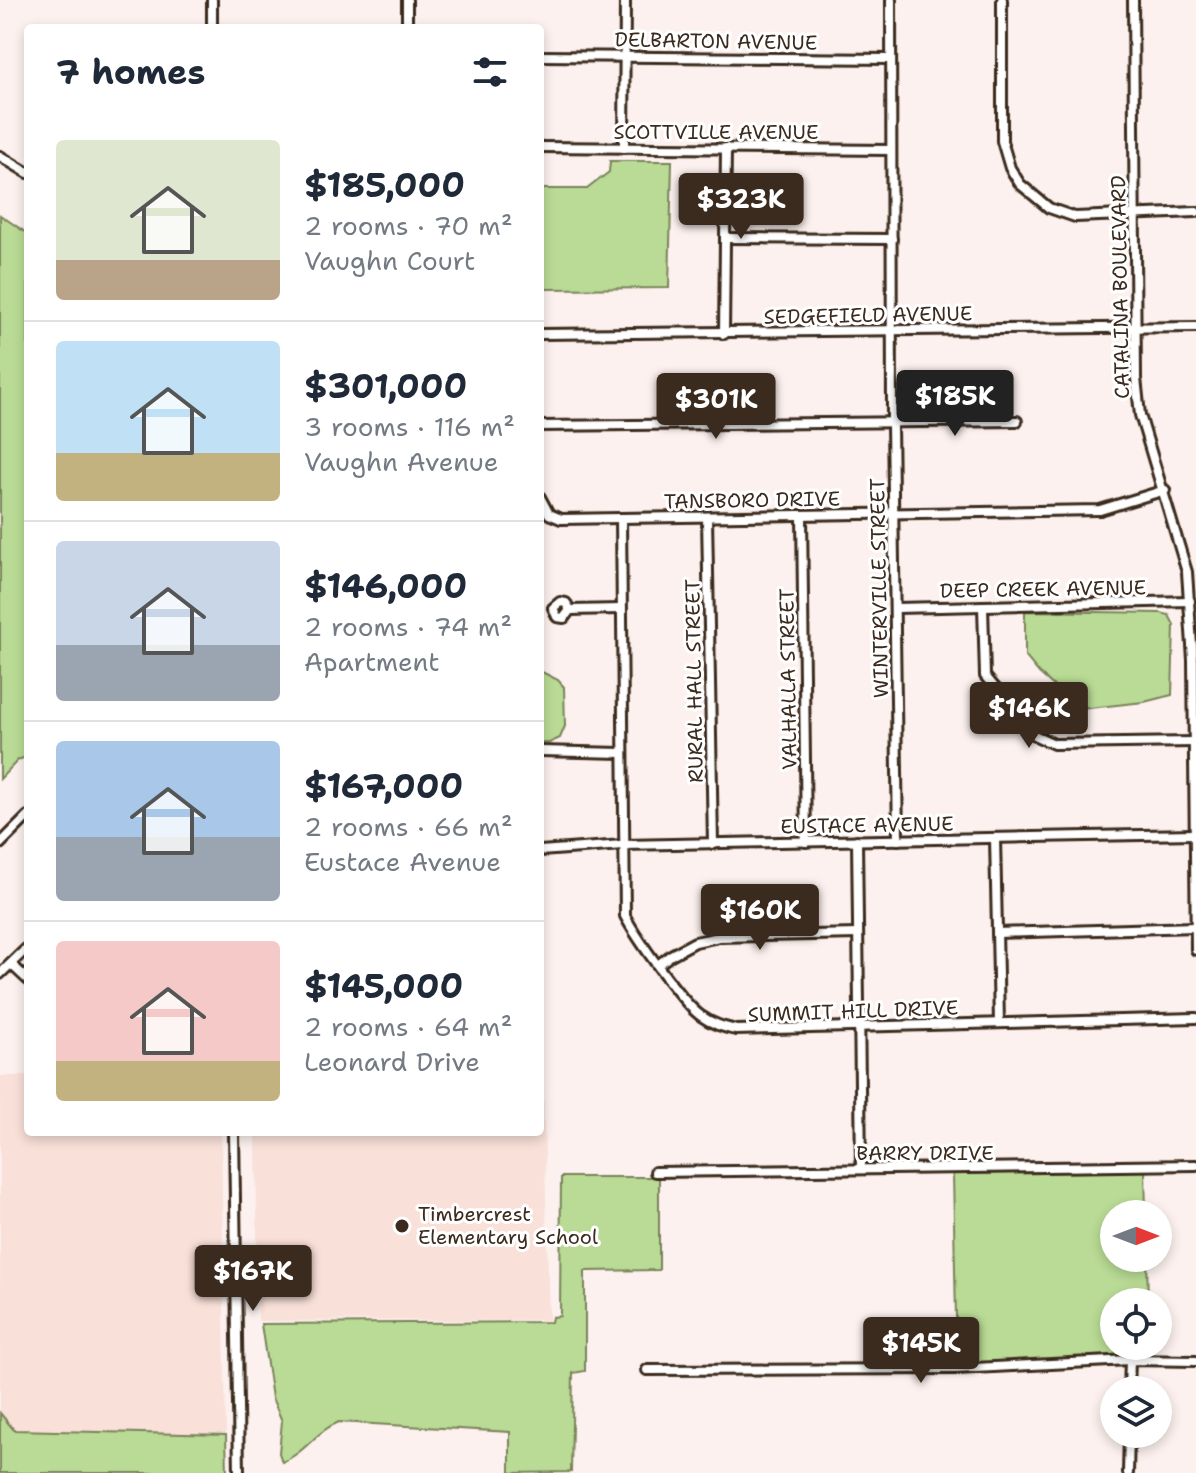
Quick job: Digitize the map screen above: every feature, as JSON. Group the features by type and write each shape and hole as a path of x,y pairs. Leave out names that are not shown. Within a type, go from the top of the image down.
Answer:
{"street":[{"path":"212,0 212,24"},
{"path":"407,0 407,24"},
{"path":"624,148 625,0"},
{"name":"WINTERVILLE STREET","path":"891,0 892,424 898,840"},
{"path":"1002,0 1002,141 1010,168 1020,184 1049,208 1075,217 1196,212"},
{"name":"CATALINA BOULEVARD","path":"1133,0 1133,216 1140,415 1183,552 1190,601 1195,660 1196,950"},
{"name":"DELBARTON AVENUE","path":"544,56 891,59"},
{"name":"SCOTTVILLE AVENUE","path":"544,147 891,150"},
{"path":"724,334 726,148"},
{"path":"0,156 24,171"},
{"path":"725,238 892,239"},
{"name":"SEDGEFIELD AVENUE","path":"544,334 1196,327"},
{"path":"544,426 1017,421"},
{"name":"TANSBORO DRIVE","path":"544,505 549,514 561,519 1100,510 1165,490"},
{"name":"VALHALLA STREET","path":"802,515 806,842"},
{"name":"RURAL HALL STREET","path":"707,517 713,844"},
{"name":"SUMMIT HILL DRIVE","path":"621,518 625,916 658,965 698,1014 717,1026 736,1030 1196,1018"},
{"name":"DEEP CREEK AVENUE","path":"896,608 1190,601"},
{"path":"983,606 985,676 1036,736 1054,744 1194,742"},
{"path":"570,610 621,609"},
{"path":"544,751 622,753"},
{"path":"0,844 24,820"},
{"name":"EUSTACE AVENUE","path":"544,851 623,845 1195,834"},
{"path":"995,838 999,1023"},
{"path":"857,840 861,1168"},
{"path":"997,933 1195,927"},
{"path":"658,965 695,942 719,937 858,934"},
{"path":"0,974 24,951"},
{"path":"11,964 24,976"},
{"path":"234,1136 239,1473"},
{"name":"BARRY DRIVE","path":"655,1172 1196,1165"},
{"path":"1129,1376 1130,1360"},
{"path":"647,1370 956,1369 1130,1360 1196,1361"},
{"path":"1128,1473 1129,1448"}],"shaded area":[{"path":"0,1076 24,1076 24,1136 221,1136 226,1435 14,1430 0,1413"},
{"name":"Timbercrest Elementary School","path":"544,1119 549,1320 258,1321 256,1136 544,1136"}],"green space":[{"path":"610,161 672,161 669,288 544,289 544,189 587,189 609,172"},
{"path":"0,215 24,231 24,758 0,779"},
{"path":"1025,611 1169,615 1174,625 1172,695 1144,702 1089,708 1073,703 1025,656"},
{"path":"544,673 564,687 565,726 560,738 544,743"},
{"path":"1145,1170 1146,1200 1100,1200 1100,1272 1147,1272 1148,1288 1100,1288 1100,1359 957,1366 953,1174"},
{"path":"561,1177 659,1177 659,1270 585,1271 585,1371 573,1373 571,1472 510,1473 510,1432 339,1422 282,1462 279,1453 282,1421 272,1398 261,1324 551,1322 552,1317 560,1316"},
{"path":"0,1413 14,1430 226,1435 227,1473 0,1473"}],"place":[{"name":"Timbercrest Elementary School","path":"402,1226"}]}
